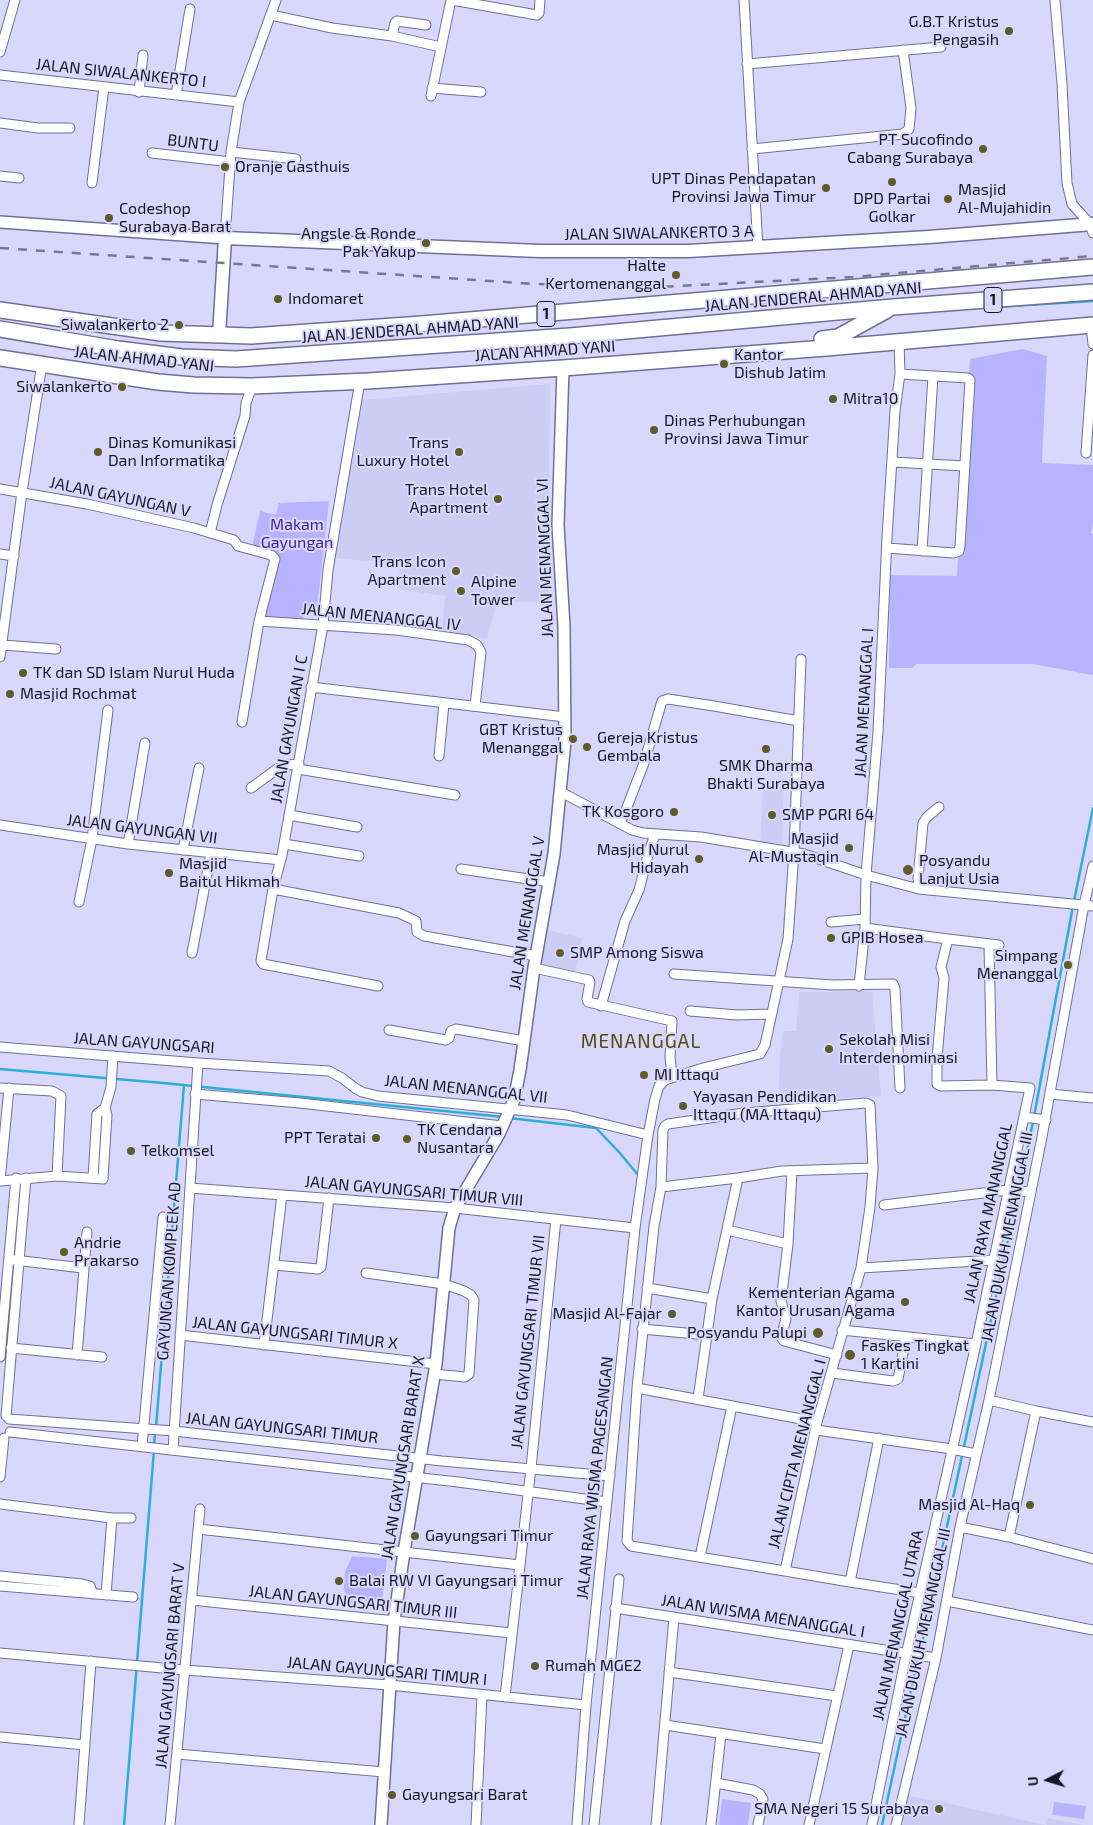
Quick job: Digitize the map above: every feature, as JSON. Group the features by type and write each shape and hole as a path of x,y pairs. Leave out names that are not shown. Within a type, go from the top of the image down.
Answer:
{"highway":[{"name":"JALAN JENDERAL AHMAD YANI","path":"0,310 161,333 271,335 413,325 1093,267"},
{"name":"JALAN JENDERAL AHMAD YANI","path":"0,329 118,349 182,357 236,359 570,336 893,307 1093,292"},
{"path":"733,355 744,346 838,338 893,307"},
{"name":"JALAN AHMAD YANI","path":"0,358 193,385 252,386 563,368 1092,325"}],"main road":[{"name":"JALAN SIWALANKERTO 3 A","path":"226,238 539,251 679,251 758,248 1092,227"},
{"path":"219,335 226,238"}],"street":[{"path":"0,52 3,28 14,0"},
{"path":"0,222 226,238 231,152 239,102 276,0"},
{"path":"480,92 431,92 451,0 537,16 540,0"},
{"path":"744,0 758,248"},
{"path":"1055,0 1067,183 1072,204 1092,227"},
{"path":"176,95 190,9"},
{"path":"271,15 332,28 392,36 441,47"},
{"path":"392,36 395,22 397,21 426,25"},
{"path":"747,64 941,47"},
{"path":"752,149 903,134 909,129 911,108 903,50"},
{"path":"139,92 144,54"},
{"name":"JALAN SIWALANKERTO I","path":"0,75 239,102"},
{"path":"92,183 104,87"},
{"path":"0,124 38,128 70,128"},
{"path":"231,152 296,159"},
{"name":"BUNTU","path":"152,153 231,162"},
{"path":"0,176 19,178"},
{"path":"1092,325 1093,344"},
{"name":"JALAN MENANGGAL I","path":"860,986 865,923 866,875 878,732 892,462 900,374 899,341"},
{"path":"1086,453 1093,355"},
{"path":"0,657 22,492 42,364"},
{"name":"JALAN MENANGGAL VI","path":"563,368 558,525 564,627 566,717"},
{"path":"887,548 954,553 960,551 970,379 900,374"},
{"path":"922,551 933,376"},
{"name":"JALAN GAYUNGAN I C","path":"360,381 328,570 323,625 281,860 264,935 261,962 378,986"},
{"path":"210,533 233,450 245,416 246,403 252,386"},
{"path":"892,462 965,466"},
{"name":"JALAN GAYUNGAN V","path":"0,489 87,504 210,533 234,540 238,546 274,557 260,621"},
{"path":"0,554 14,556"},
{"path":"242,722 260,621"},
{"name":"JALAN MENANGGAL IV","path":"260,621 396,630 468,640 477,645 481,652 476,706"},
{"path":"2,645 56,650"},
{"path":"273,889 399,913 416,921 417,932 424,936 535,962 589,980 587,1001 601,1006 672,1020 670,1057 672,1077 760,1054 766,1045 788,939 794,852 801,659"},
{"path":"312,687 566,717"},
{"path":"619,823 624,815 644,763 662,700 668,699 714,706 799,721"},
{"path":"439,756 444,703"},
{"path":"79,902 92,839 108,710"},
{"name":"JALAN MENANGGAL V","path":"507,1117 518,1086 535,962 554,854 566,741 566,717"},
{"path":"128,844 145,743"},
{"path":"251,788 277,769 287,765 455,795"},
{"path":"184,850 200,768"},
{"path":"560,792 632,830 656,835 700,837 794,852 866,875 919,889 1084,905"},
{"path":"919,889 918,878 923,823 939,807"},
{"path":"289,815 357,827"},
{"name":"JALAN GAYUNGAN VII","path":"0,825 128,844 281,860"},
{"path":"601,1006 622,930 639,890 649,851 656,835"},
{"path":"284,844 359,856"},
{"path":"192,953 211,853"},
{"name":"JALAN DUKUH MENANGGAL III","path":"896,1825 947,1602 973,1453 989,1400 1093,866"},
{"path":"461,869 549,882"},
{"path":"831,922 865,923 948,939 999,945"},
{"path":"948,939 941,967 944,978 937,1058 937,1084 941,1086 992,1085 989,945"},
{"path":"674,974 860,986 891,984 895,988 900,1088"},
{"path":"690,1011 737,1015 771,1014"},
{"path":"389,1030 446,1040 449,1038 451,1031 456,1029 524,1041"},
{"name":"JALAN GAYUNGSARI","path":"0,1047 286,1068"},
{"path":"57,1176 61,1096 52,1092 5,1088 0,1181 16,1178 57,1176 103,1179 107,1115 105,1108 111,1087 113,1056"},
{"name":"GAYUNGAN KOMPLEK AD","path":"170,1449 180,1335 198,1063"},
{"name":"JALAN MENANGGAL VII","path":"286,1068 329,1071 342,1078 354,1088 378,1096 507,1117 567,1115 648,1135"},
{"name":"JALAN RAYA WISMA PAGESANGAN","path":"578,1825 586,1705 635,1228 655,1099 659,1086 665,1080 672,1077"},
{"name":"JALAN RAYA MANANGGAL","path":"976,1344 1026,1117 1030,1088 992,1085"},
{"path":"196,1092 300,1103 507,1117"},
{"path":"1050,1094 1093,1098"},
{"name":"JALAN CIPTA MENANGGAL I","path":"660,1187 663,1130 668,1124 744,1113 866,1102 870,1105 873,1168 870,1207 860,1268 817,1426 784,1571"},
{"name":"JALAN GAYUNGSARI BARAT X","path":"381,1825 394,1621 435,1369 447,1244 455,1208 507,1117"},
{"path":"1026,1117 1045,1120"},
{"path":"873,1168 792,1171 660,1187 636,1388 627,1537 628,1544 631,1546 920,1593"},
{"path":"792,1171 788,1244 781,1297 781,1305 786,1319 782,1340 837,1355"},
{"path":"0,1356 16,1178"},
{"path":"0,1477 5,1436 11,1428 5,1416 26,1178"},
{"path":"698,1399 712,1299 738,1178"},
{"name":"JALAN GAYUNGSARI TIMUR VIII","path":"190,1188 455,1208 635,1228"},
{"path":"884,1205 1009,1190 1029,1192"},
{"path":"264,1344 282,1195"},
{"path":"274,1265 318,1269 322,1266 328,1198"},
{"path":"145,1446 163,1217"},
{"name":"JALAN GAYUNGSARI TIMUR VII","path":"505,1697 531,1468 556,1220"},
{"path":"728,1230 788,1244"},
{"path":"77,1355 87,1232"},
{"path":"9,1259 83,1268"},
{"path":"860,1268 994,1260"},
{"path":"366,1273 444,1284"},
{"name":"JALAN GAYUNGSARI TIMUR X","path":"180,1335 264,1344 435,1369 466,1377 469,1374 474,1300 464,1290 444,1284"},
{"path":"647,1288 712,1299"},
{"path":"642,1329 707,1335"},
{"path":"842,1330 976,1344"},
{"path":"832,1373 893,1381 898,1380 906,1337"},
{"name":"JALAN MENANGGAL UTARA","path":"872,1825 920,1593 956,1449 976,1344"},
{"path":"11,1348 102,1357"},
{"path":"636,1388 698,1399 879,1438 973,1453"},
{"path":"989,1400 1036,1412 1093,1422"},
{"path":"700,1557 732,1406"},
{"path":"1009,1537 1036,1412"},
{"name":"JALAN GAYUNGSARI TIMUR","path":"5,1416 610,1476"},
{"name":"JALAN GAYUNGSARI TIMUR","path":"5,1436 145,1446 607,1502"},
{"path":"850,1582 879,1438"},
{"path":"0,1500 0,1504 112,1518 131,1518"},
{"name":"JALAN GAYUNGSARI BARAT V","path":"170,1825 200,1509"},
{"path":"106,1595 112,1518"},
{"path":"960,1527 1009,1537 1093,1559"},
{"path":"198,1529 520,1565"},
{"path":"0,1576 82,1584 90,1586 93,1594"},
{"name":"JALAN RAYA WISMA PAGESANGAN","path":"594,1825 619,1579"},
{"path":"0,1586 133,1597"},
{"name":"JALAN GAYUNGSARI TIMUR III","path":"191,1600 512,1633"},
{"path":"947,1602 1093,1630"},
{"name":"JALAN WISMA MENANGGAL I","path":"615,1608 935,1658"},
{"path":"656,1825 674,1617"},
{"path":"809,1825 849,1645"},
{"name":"JALAN GAYUNGSARI TIMUR I","path":"0,1652 184,1670 389,1685 586,1705"},
{"path":"79,1825 91,1661"},
{"path":"669,1672 837,1696"},
{"path":"476,1825 482,1694"},
{"path":"665,1725 825,1749"},
{"path":"711,1825 721,1734"},
{"path":"0,1737 85,1746"},
{"path":"177,1754 384,1772"},
{"path":"716,1783 753,1790 760,1794 763,1799 758,1825"}],"shaded area":[{"path":"550,384 548,603 497,601 487,639 442,630 445,596 397,589 401,564 334,558 360,400"},
{"name":"SMP PGRI 64","path":"763,787 784,788 782,844 760,843"},
{"name":"SMP Among Siswa","path":"547,930 582,938 574,975 539,968"},
{"name":"Sekolah Misi Interdenominasi","path":"872,991 881,1096 786,1101 778,1099 783,1031 796,1031 799,992"},
{"name":"SMA Negeri 15 Surabaya","path":"909,1796 946,1803 1045,1825 902,1825"},
{"path":"1048,1818 1084,1825 1047,1825"}],"green space":[{"path":"1022,349 1047,356 1042,463 1093,465 1093,523 1091,533 1093,534 1093,675 1032,664 916,664 912,668 889,668 890,575 957,576 970,359"},
{"name":"Makam Gayungan","path":"329,501 317,608 305,608 302,621 263,618 277,554 252,547 260,511 276,515 279,503"},
{"path":"352,1556 387,1559 381,1609 348,1604 344,1588 345,1572"},
{"path":"722,1799 751,1803 748,1825 719,1825"},
{"path":"1054,1802 1086,1806 1084,1819 1052,1815"}],"waterway":[{"path":"978,308 1093,301"},
{"path":"1074,901 1093,808"},
{"path":"1019,1188 1073,906"},
{"path":"0,1069 163,1083 504,1117"},
{"path":"156,1427 184,1085"},
{"path":"509,1118 596,1128 639,1176"},
{"path":"920,1653 1018,1193"},
{"path":"154,1445 155,1433"},
{"path":"124,1825 154,1450"},
{"path":"882,1825 918,1658"}],"railway":[{"path":"0,248 535,284 659,287 853,277 1093,256"}],"place":[{"name":"G.B.T Kristus Pengasih","path":"1009,31"},
{"name":"PT Sucofindo Cabang Surabaya","path":"983,149"},
{"name":"Oranje Gasthuis","path":"225,167"},
{"name":"DPD Partai Golkar","path":"892,182"},
{"name":"UPT Dinas Pendapatan Provinsi Jawa Timur","path":"826,188"},
{"name":"Masjid Al-Mujahidin","path":"948,199"},
{"name":"Codeshop Surabaya Barat","path":"109,218"},
{"name":"Angsle & Ronde Pak Yakup","path":"426,243"},
{"name":"Halte Kertomenanggal","path":"676,275"},
{"name":"Indomaret","path":"278,299"},
{"name":"Siwalankerto 2","path":"179,325"},
{"name":"Kantor Dishub Jatim","path":"724,364"},
{"name":"Siwalankerto","path":"122,387"},
{"name":"Mitra10","path":"833,399"},
{"name":"Dinas Perhubungan Provinsi Jawa Timur","path":"654,430"},
{"name":"Dinas Komunikasi Dan Informatika","path":"98,452"},
{"name":"Trans Luxury Hotel","path":"459,452"},
{"name":"Trans Hotel Apartment","path":"498,499"},
{"name":"Trans Icon Apartment","path":"456,571"},
{"name":"Alpine Tower","path":"461,591"},
{"name":"TK dan SD Islam Nurul Huda","path":"23,673"},
{"name":"Masjid Rochmat","path":"10,694"},
{"name":"GBT Kristus Menanggal","path":"573,739"},
{"name":"Gereja Kristus Gembala","path":"587,747"},
{"name":"SMK Dharma Bhakti Surabaya","path":"766,749"},
{"name":"TK Kosgoro","path":"674,812"},
{"name":"SMP PGRI 64","path":"772,815"},
{"name":"Masjid Al-Mustaqin","path":"849,848"},
{"name":"Masjid Nurul Hidayah","path":"699,859"},
{"name":"Posyandu Lanjut Usia","path":"908,870"},
{"name":"Masjid Baitul Hikmah","path":"169,873"},
{"name":"GPIB Hosea","path":"831,938"},
{"name":"SMP Among Siswa","path":"560,953"},
{"name":"Simpang Menanggal","path":"1068,965"},
{"name":"Sekolah Misi Interdenominasi","path":"829,1049"},
{"name":"MI Ittaqu","path":"644,1075"},
{"name":"Yayasan Pendidikan Ittaqu (MA Ittaqu)","path":"683,1106"},
{"name":"PPT Teratai","path":"376,1138"},
{"name":"TK Cendana Nusantara","path":"407,1139"},
{"name":"Telkomsel","path":"131,1151"},
{"name":"Andrie Prakarso","path":"64,1252"},
{"name":"Kementerian Agama Kantor Urusan Agama","path":"905,1302"},
{"name":"Masjid Al-Fajar","path":"672,1314"},
{"name":"Posyandu Palupi","path":"818,1333"},
{"name":"Faskes Tingkat 1 Kartini","path":"850,1355"},
{"name":"Masjid Al-Haq","path":"1030,1505"},
{"name":"Gayungsari Timur","path":"415,1536"},
{"name":"Balai RW VI Gayungsari Timur","path":"339,1581"},
{"name":"Rumah MGE2","path":"535,1666"},
{"name":"Gayungsari Barat","path":"392,1795"},
{"name":"SMA Negeri 15 Surabaya","path":"939,1809"}],"district":[{"name":"MENANGGAL","path":"641,1042"}]}
